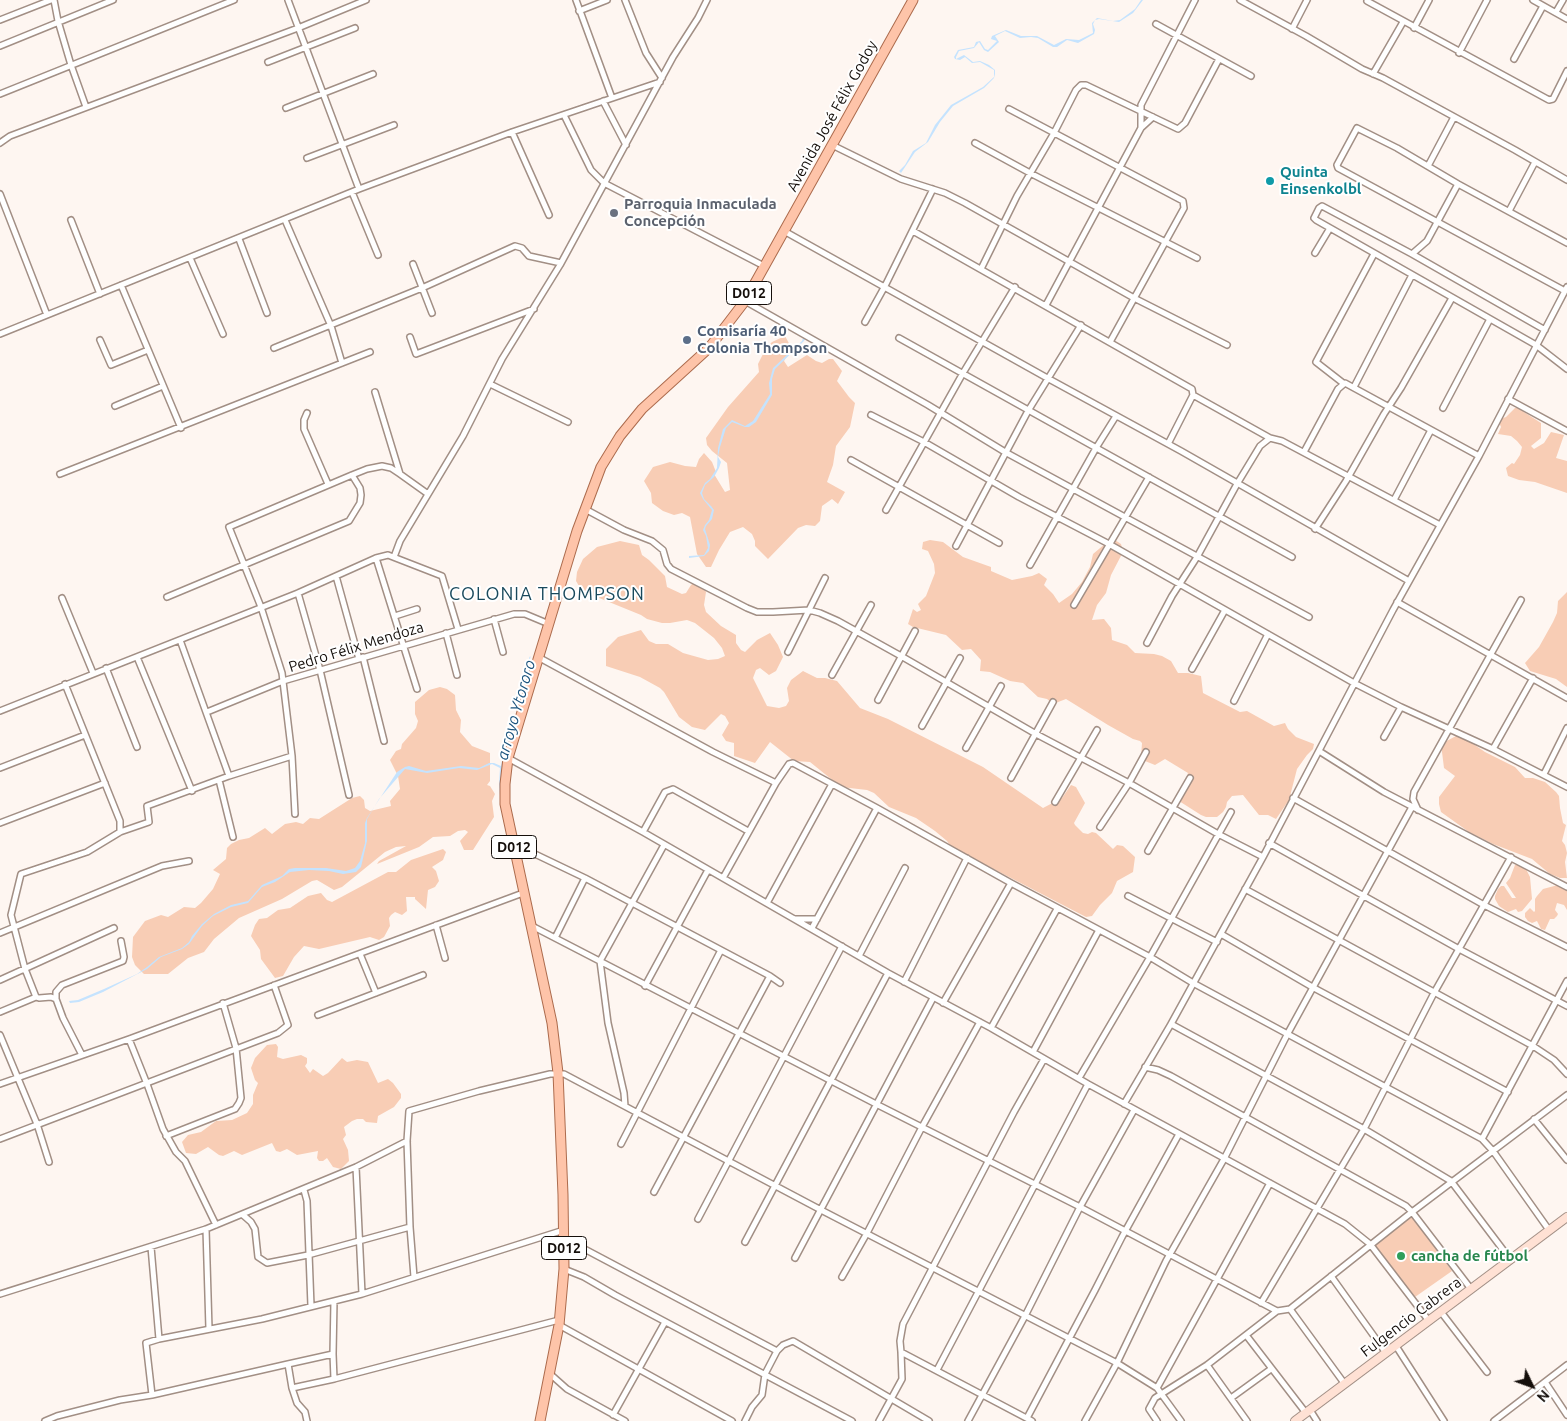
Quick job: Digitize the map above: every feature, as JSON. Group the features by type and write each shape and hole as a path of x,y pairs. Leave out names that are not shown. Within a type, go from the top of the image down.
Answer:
{"main road":[{"name":"Avenida José Félix Godoy","path":"548,624 585,509 601,467 620,436 642,409 709,348 745,301 913,0"},
{"name":"D012","path":"540,1421 559,1322 564,1269 558,1073 552,1023 505,804 505,784 508,758 548,624"},
{"name":"Fulgencio Cabrera","path":"1295,1421 1567,1217"}],"street":[{"path":"0,20 52,0 70,65 86,107"},
{"path":"0,46 113,0"},
{"path":"0,94 234,0"},
{"path":"288,0 359,190"},
{"path":"0,143 10,136 298,28 366,0"},
{"path":"576,0 612,98"},
{"path":"579,11 607,0"},
{"path":"625,0 646,54 661,80"},
{"path":"394,557 400,541 463,436 502,359 561,263 707,0"},
{"path":"1141,128 1141,105 1195,0"},
{"path":"1240,0 1362,69 1454,117 1567,180"},
{"path":"1292,29 1307,0"},
{"path":"1366,0 1403,22 1549,100 1552,99 1567,71"},
{"path":"1414,28 1429,0"},
{"path":"1460,53 1487,0"},
{"path":"1533,0 1567,18"},
{"path":"1556,12 1563,0"},
{"path":"1514,58 1543,6"},
{"path":"1373,74 1403,22"},
{"path":"1156,24 1250,76"},
{"path":"268,62 355,28"},
{"path":"981,269 1030,173 1081,84 1178,129 1182,127 1219,60"},
{"path":"286,108 373,74"},
{"path":"0,334 352,192 512,132 661,80"},
{"path":"603,101 626,145"},
{"path":"1008,108 1182,201 1184,208 1110,342"},
{"path":"564,115 591,170 604,183 764,266"},
{"path":"1046,305 1141,128 1153,117"},
{"path":"1428,166 1454,117"},
{"path":"307,158 394,124"},
{"path":"1124,1104 1172,1024 1217,942 1397,602 1478,456 1566,289 1337,166 1357,128 1397,148 1458,184 1567,243"},
{"path":"512,132 549,216"},
{"path":"975,142 1030,173 1197,258"},
{"path":"832,145 901,179 933,189 965,203 1134,298 1227,345"},
{"path":"1509,211 1534,162"},
{"path":"1412,254 1425,244 1458,184"},
{"path":"865,322 933,189"},
{"path":"352,192 378,255"},
{"path":"0,194 47,315"},
{"path":"1545,330 1412,254 1322,206 1320,207 1314,219 1536,345 1567,369"},
{"path":"71,220 100,294"},
{"path":"285,220 331,326 342,363"},
{"path":"1315,253 1330,228"},
{"path":"784,231 1168,444 1409,581"},
{"path":"913,231 1015,287 1192,389 1193,395 1168,444"},
{"path":"239,239 267,313"},
{"path":"274,348 422,288 515,246 522,248 529,256 561,263"},
{"path":"1374,254 1316,362 1343,383 1390,406 1478,456"},
{"path":"190,258 223,334"},
{"path":"413,264 432,313"},
{"path":"1354,387 1412,275"},
{"path":"121,285 181,428"},
{"path":"886,510 940,412 1015,287"},
{"path":"1316,529 1349,476 1452,298"},
{"path":"745,301 940,412 1005,452 1309,616"},
{"path":"410,337 416,354 534,308"},
{"path":"1443,408 1490,319"},
{"path":"956,546 1028,411 1081,325"},
{"path":"899,338 1292,557"},
{"path":"100,340 111,365 148,350"},
{"path":"60,474 181,428 370,352"},
{"path":"1304,452 1343,383"},
{"path":"490,384 568,422"},
{"path":"115,406 163,386"},
{"path":"375,392 400,474"},
{"path":"1193,395 1270,438 1282,441 1304,452 1440,524"},
{"path":"1508,399 1567,431"},
{"path":"308,413 303,424 305,434 328,484"},
{"path":"871,415 924,442 1057,518 1109,544 1354,683 1544,774 1567,788"},
{"path":"1030,565 1116,416"},
{"path":"1394,500 1431,430"},
{"path":"1147,643 1237,484 1260,446 1270,438"},
{"path":"851,460 999,543"},
{"path":"295,814 292,756 282,673 261,607 229,527 328,484 382,466 400,474 428,494"},
{"path":"167,597 349,521 360,503 361,495 360,488 352,475"},
{"path":"1074,605 1149,477"},
{"path":"585,509 624,530 652,541 662,550 666,564 671,569 757,612 809,610 820,613 901,656 1036,734 1263,857"},
{"path":"0,711 298,593 376,558 388,555 442,576 458,629"},
{"path":"376,558 417,689"},
{"path":"336,576 384,741"},
{"path":"788,652 825,578"},
{"path":"298,593 320,670 349,795"},
{"path":"62,598 93,673"},
{"path":"1418,810 1413,799 1414,792 1521,600"},
{"path":"1397,602 1567,698"},
{"path":"832,675 871,605"},
{"path":"395,616 417,609"},
{"path":"1192,669 1225,610"},
{"name":"Pedro Félix Mendoza","path":"207,712 283,682 320,670 494,619 514,614 525,614 548,624"},
{"path":"494,619 503,652"},
{"path":"878,700 915,631"},
{"path":"446,633 457,676"},
{"path":"1234,701 1268,634"},
{"path":"180,640 229,776"},
{"path":"137,657 192,791"},
{"path":"538,657 713,752 776,783"},
{"path":"922,726 960,658"},
{"path":"106,668 136,747"},
{"path":"1493,749 1533,678"},
{"path":"65,684 120,821 120,832"},
{"path":"966,748 1001,686"},
{"path":"1012,778 1053,702"},
{"path":"1384,737 1401,707"},
{"path":"1544,774 1567,728"},
{"path":"1055,802 1097,730"},
{"path":"0,768 85,735"},
{"path":"1319,751 1384,792 1567,887"},
{"path":"1100,827 1129,783 1146,752"},
{"path":"36,997 25,969 11,915 21,874 86,852 120,832 149,822 147,806 229,776 292,756"},
{"path":"508,758 644,832 904,982 991,1028 1134,1110 1270,1182 1350,1228 1370,1244 1429,1321"},
{"path":"723,878 776,783 790,763 877,808 1011,884 1150,957 1193,983 1482,1139 1493,1151 1549,1230"},
{"path":"1148,851 1190,778"},
{"path":"219,780 233,838"},
{"path":"0,823 105,783"},
{"path":"767,903 832,784"},
{"path":"644,832 665,792 674,789 748,832"},
{"path":"1293,798 1484,905 1567,947"},
{"path":"1085,1421 1117,1363 1170,1255 1246,1117 1288,1033 1412,807"},
{"path":"812,928 877,808"},
{"path":"1079,1078 1150,957 1231,812"},
{"path":"1269,843 1459,949 1567,1006"},
{"path":"625,1106 625,1098 608,1023 600,961 664,845"},
{"path":"514,851 537,855 585,878 780,983"},
{"path":"1261,1303 1364,1129 1434,993 1511,857"},
{"path":"904,982 967,858"},
{"path":"0,933 162,866 189,861"},
{"path":"860,956 905,868"},
{"path":"645,986 708,870"},
{"path":"555,938 585,878"},
{"path":"943,1003 1011,884"},
{"path":"1245,889 1532,1046 1554,1060 1567,1074"},
{"path":"0,1084 129,1039 523,893"},
{"path":"1128,896 1217,942"},
{"path":"991,1028 1057,908"},
{"path":"794,919 817,919"},
{"path":"530,925 645,986 1125,1231 1277,1312"},
{"path":"436,926 445,958"},
{"path":"0,980 114,928"},
{"path":"1033,1052 1100,930"},
{"path":"1220,934 1314,988 1508,1092"},
{"path":"82,1055 62,1018 56,1000 56,992 62,985 123,961 121,941"},
{"path":"698,1219 842,946"},
{"path":"622,1144 721,950"},
{"path":"360,954 376,993"},
{"path":"745,1242 888,973"},
{"path":"318,1014 422,975"},
{"path":"654,1192 770,976"},
{"path":"1482,1139 1567,981"},
{"path":"0,1139 278,1033 288,1025 274,985"},
{"path":"0,1012 36,997 51,997 56,1000"},
{"path":"795,1258 934,998"},
{"path":"166,1136 235,1109 241,1098 236,1048 223,1003"},
{"path":"842,1277 980,1022"},
{"path":"1172,1024 1364,1129 1451,1181 1510,1259"},
{"path":"0,1036 19,1078 50,1162"},
{"path":"129,1039 166,1136 176,1152 185,1161 216,1225"},
{"path":"1151,1058 1158,1070"},
{"path":"879,1421 902,1379 900,1341 903,1324 988,1161 1044,1059"},
{"path":"1145,1067 1158,1070 1397,1201 1412,1212 1471,1289"},
{"path":"414,1277 410,1227 408,1141 408,1113 410,1110 478,1091 558,1073 564,1074 729,1162 1117,1363 1157,1388 1181,1421"},
{"path":"937,1370 1088,1084"},
{"path":"1157,1421 1149,1409 1155,1398 1207,1365 1277,1312 1290,1309 1451,1181 1567,1095"},
{"path":"968,1421 1134,1110"},
{"path":"1534,1119 1567,1160"},
{"path":"901,1352 1030,1419 1125,1231 1179,1134"},
{"path":"0,1294 206,1229 304,1190 408,1141"},
{"path":"356,1167 362,1294"},
{"path":"1157,1388 1270,1182"},
{"path":"304,1190 307,1201 311,1306"},
{"path":"243,1215 251,1222 255,1229 258,1257 264,1262 308,1255 410,1227"},
{"path":"206,1229 210,1330"},
{"path":"152,1395 146,1343 262,1319 362,1294 564,1230"},
{"path":"564,1242 575,1244 777,1351"},
{"path":"152,1247 159,1339"},
{"path":"564,1269 584,1277 852,1421"},
{"path":"1331,1276 1386,1353"},
{"path":"334,1300 334,1379"},
{"path":"1290,1309 1344,1383"},
{"path":"1441,1312 1486,1372"},
{"path":"292,1388 559,1322 638,1370 732,1421"},
{"path":"613,1415 665,1322"},
{"path":"1246,1335 1271,1369 1317,1421"},
{"path":"745,1421 752,1407 762,1396 765,1374 777,1351 793,1341 930,1421"},
{"path":"1396,1346 1444,1421"},
{"path":"45,1421 57,1416 120,1400 152,1395 333,1354"},
{"path":"288,1364 292,1388 297,1403 304,1411 307,1421"},
{"path":"1207,1365 1246,1421"},
{"path":"1494,1421 1567,1365"},
{"path":"1231,1398 1271,1369"},
{"path":"550,1374 567,1389 625,1421"},
{"path":"1545,1382 1567,1415"}],"shaded area":[{"path":"785,336 791,347 784,361 788,367 807,355 822,363 833,359 842,371 837,381 855,403 850,427 836,446 833,465 827,482 845,492 838,504 832,499 822,506 820,521 815,526 806,525 798,528 768,559 755,546 752,534 743,527 730,532 711,567 706,567 697,554 690,517 682,513 674,515 663,511 652,503 651,493 644,481 653,467 670,462 696,467 704,453 712,462 716,472 714,474 725,492 730,490 727,463 712,451 707,445 706,438 728,407 759,372 758,364 766,348 772,342"},
{"path":"1515,408 1522,408 1524,412 1541,423 1541,438 1531,446 1534,449 1544,443 1551,432 1564,435 1556,458 1567,461 1567,493 1535,482 1519,480 1508,476 1506,468 1512,463 1514,464 1520,455 1522,447 1511,436 1498,434 1501,427 1498,420 1506,417"},
{"path":"1112,538 1121,544 1123,552 1111,575 1106,593 1097,605 1092,620 1104,619 1111,628 1112,640 1127,645 1135,653 1162,656 1171,661 1178,673 1201,676 1203,693 1240,712 1247,711 1274,726 1285,723 1296,737 1314,744 1313,749 1297,769 1289,800 1276,819 1268,815 1259,815 1243,795 1232,796 1223,812 1217,817 1201,815 1179,801 1188,773 1165,759 1155,765 1145,761 1141,757 1142,743 1140,741 1108,725 1066,699 1053,704 1047,699 1038,697 1023,683 1010,681 990,672 980,671 981,660 971,649 962,650 946,635 908,624 913,609 917,612 921,610 918,604 926,596 935,573 934,564 928,551 922,549 923,542 930,540 943,542 963,557 991,567 991,571 1012,580 1039,573 1047,579 1044,585 1059,603 1072,594 1082,582 1090,567 1093,554"},
{"path":"620,541 639,545 642,555 665,576 667,587 682,594 686,593 697,580 706,592 704,605 706,612 721,626 736,635 736,643 741,650 745,652 757,640 770,633 783,657 776,671 769,675 760,668 756,670 753,678 767,706 779,708 786,706 789,701 787,688 791,680 803,671 817,678 837,681 860,708 888,719 983,767 1043,808 1062,798 1071,785 1076,787 1085,803 1074,823 1075,825 1083,833 1096,833 1113,849 1117,845 1123,846 1135,857 1133,872 1117,881 1112,893 1092,916 1086,917 984,864 954,851 947,841 935,831 916,818 889,807 874,793 867,790 841,787 810,762 794,761 770,742 755,763 734,756 734,743 726,741 722,735 729,723 725,716 721,714 705,730 692,727 679,717 660,688 640,677 606,666 606,649 618,637 641,630 649,641 656,644 668,644 683,653 708,660 725,656 722,648 714,638 695,623 687,620 662,623 647,619 582,591 576,581 577,572 583,559 597,547"},
{"path":"1567,592 1567,687 1556,679 1530,671 1525,663 1539,647 1557,613 1558,601"},
{"path":"440,687 447,689 455,695 456,710 461,720 460,732 472,746 490,753 490,781 487,785 490,786 495,794 492,801 494,817 473,850 464,850 460,841 468,832 465,830 458,831 450,836 433,837 419,847 377,864 406,846 396,847 385,852 342,887 334,890 317,880 312,881 282,899 239,918 214,939 204,952 188,958 168,974 144,974 135,965 132,957 133,937 145,921 161,915 168,917 184,907 195,908 201,903 213,889 220,874 213,870 226,859 227,848 231,844 249,838 265,828 272,834 285,824 296,822 303,824 310,818 319,819 352,798 360,796 364,800 365,808 370,811 391,806 390,801 400,789 398,776 390,760 396,751 401,749 402,744 416,728 418,721 415,714 415,702 429,690"},
{"path":"1456,736 1463,737 1485,752 1515,767 1525,778 1533,778 1545,782 1556,792 1559,796 1563,823 1566,825 1562,841 1567,853 1565,862 1567,878 1560,878 1550,874 1532,859 1493,844 1469,832 1441,812 1439,797 1455,776 1444,768 1441,744"},
{"path":"443,849 446,852 443,860 432,867 436,871 439,881 435,887 428,890 426,909 415,897 406,897 407,911 402,915 395,912 391,915 389,918 390,926 384,937 379,940 370,937 319,949 304,946 294,957 283,976 275,978 261,959 260,950 251,936 259,919 267,918 278,910 290,908 308,896 321,893 327,900 332,902 388,872 396,872 411,860"},
{"path":"1519,864 1525,867 1530,877 1532,899 1522,911 1518,912 1516,909 1508,912 1499,906 1495,896 1498,889 1504,886 1512,898 1516,898 1506,883 1515,865"},
{"path":"1558,885 1567,890 1567,910 1564,905 1557,903 1555,910 1558,914 1557,916 1554,919 1550,919 1545,930 1541,929 1537,921 1532,923 1528,921 1525,913 1530,908 1535,911 1535,899 1543,889"},
{"path":"276,1044 278,1047 277,1057 283,1059 301,1055 307,1058 305,1066 310,1073 313,1069 323,1076 342,1058 347,1062 357,1060 368,1062 378,1083 388,1079 401,1094 401,1098 394,1107 378,1116 377,1123 357,1119 344,1127 346,1135 343,1139 348,1150 349,1161 341,1169 333,1167 327,1158 319,1161 317,1158 318,1151 297,1155 287,1149 280,1152 276,1151 272,1143 242,1155 234,1151 223,1156 208,1147 196,1154 186,1153 182,1142 188,1135 201,1132 216,1121 232,1120 247,1113 253,1104 253,1095 258,1083 251,1068 255,1058 267,1045"},
{"path":"1411,1215 1452,1271 1415,1297 1372,1245"}],"water":[{"path":"1143,0 1133,13 1119,22 1095,20 1097,18 1113,21 1120,20 1135,9"},
{"path":"1095,20 1093,24 1094,34 1078,43 1067,40 1057,47 1053,47 1038,38 1020,38 1005,31 995,36 999,42 988,52 984,50 979,42 974,48 959,51 956,59 964,55 973,62 980,61 989,65 995,70 994,78 984,88 953,106 940,122 928,142 915,152 901,173 899,171 913,151 926,143 935,125 951,105 983,87 994,77 994,70 980,62 972,63 965,57 960,60 955,59 954,57 958,50 974,47 976,42 980,41 985,49 988,50 997,41 991,39 992,36 1006,30 1021,36 1037,36 1054,45 1066,39 1079,40 1093,33 1092,23"},
{"path":"803,338 805,339 804,341 775,369 772,379 772,395 756,422 749,427 745,427 732,422 726,428 718,457 721,462 719,468 714,477 705,485 702,493 704,499 714,510 712,519 705,529 710,545 709,551 704,556 689,558 689,556 704,555 708,548 703,530 712,510 703,499 700,493 705,483 717,468 718,448 723,429 732,420 745,426 753,421 770,394 769,383 773,368"},
{"path":"506,740 500,785 507,831 501,807 499,784 500,768 492,764 477,770 459,768 427,773 405,769 381,797 397,772 405,767 409,766 426,771 461,766 479,768 489,763 501,766"},
{"path":"375,806 367,819 367,841 361,867 356,872 343,874 309,870 290,872 275,882 262,887 248,903 231,907 213,916 202,926 189,944 182,949 161,957 147,969 103,992 79,1002 70,1003 69,1001 78,1000 137,974 159,957 182,948 189,942 202,924 214,914 231,905 248,901 262,885 282,876 289,869 326,868 346,871 355,868 360,861 365,843 365,823 367,818"}],"waterway":[{"name":"arroyo Ytororo","path":"528,665 530,657"},
{"name":"arroyo Ytororo","path":"506,742 509,731"}],"place":[{"name":"Quinta Einsenkolbl","path":"1270,181"},
{"name":"Parroquia Inmaculada Concepción","path":"614,213"},
{"name":"Comisaría 40 Colonia Thompson","path":"687,340"},
{"name":"cancha de fútbol","path":"1401,1256"}],"district":[{"name":"COLONIA THOMPSON","path":"547,594"}]}
